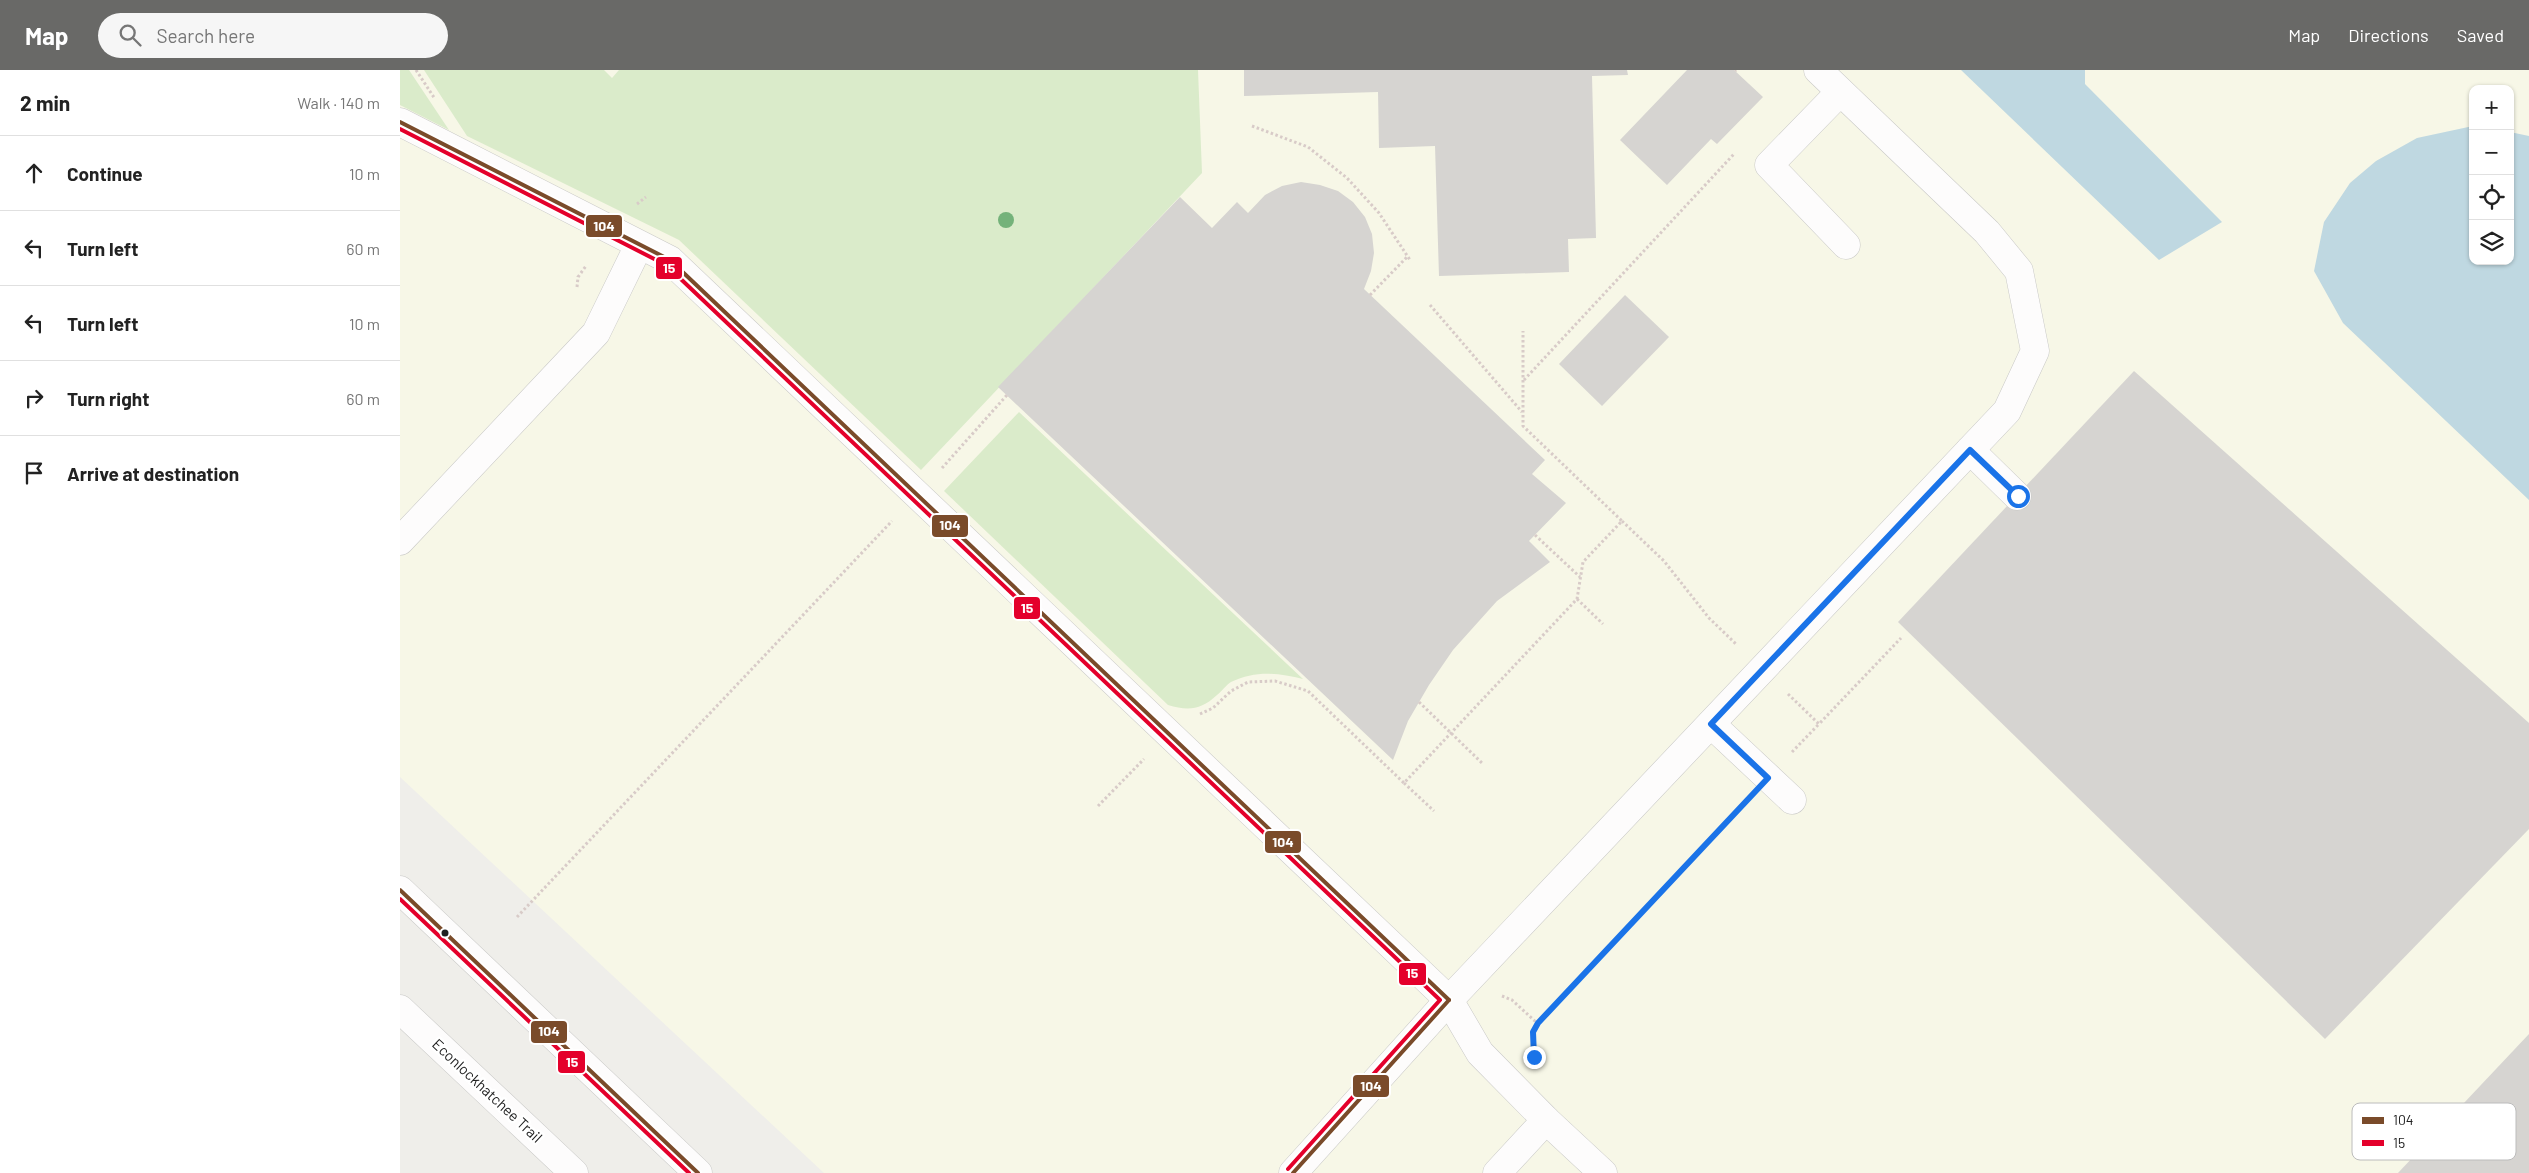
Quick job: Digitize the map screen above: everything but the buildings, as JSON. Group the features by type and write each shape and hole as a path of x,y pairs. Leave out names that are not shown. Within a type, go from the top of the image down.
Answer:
{"street":[{"path":"1293,1173 1449,1000 2007,411 2035,351 2019,271 1987,232 1818,70"},
{"path":"1840,92 1770,165 1846,245"},
{"path":"400,122 670,260 1449,1000 1480,1053 1546,1120 1603,1173"},
{"path":"400,541 596,333 639,245"},
{"path":"1970,450 2018,496"},
{"path":"1711,724 1792,800"},
{"path":"400,890 698,1173"},
{"name":"Econlockhatchee Trail","path":"400,1009 574,1173"},
{"path":"1496,1173 1546,1120"}],"path":[{"path":"1252,126 1308,147 1347,178 1379,213 1408,258 1370,295"},
{"path":"1524,381 1739,149"},
{"path":"1430,305 1523,412"},
{"path":"1404,783 1577,599 1583,562 1622,521 1523,426 1523,331"},
{"path":"517,917 831,583 917,495 1007,395"},
{"path":"1535,535 1580,578"},
{"path":"1577,599 1603,624"},
{"path":"1197,715 1213,708 1230,691 1248,682 1275,681 1308,691 1434,811"},
{"path":"1419,702 1482,763"},
{"path":"1534,1057 1533,1032 1538,1023 1820,724"},
{"path":"1098,806 1169,734"}],"shaded area":[{"path":"400,70 2529,70 2529,1173 824,1173 400,777"}],"green space":[{"path":"400,70 409,70 449,130 400,105"},
{"path":"424,70 604,70 612,78 619,70 1198,70 1202,173 921,470 679,240 467,136"},
{"path":"1019,412 1303,679 1276,674 1258,674 1231,682 1211,700 1200,706 1182,708 1168,705 944,491"}],"water":[{"path":"1961,70 2085,70 2085,84 2222,222 2159,260"},
{"path":"2469,127 2469,265 2514,265 2514,133 2529,136 2529,500 2343,323 2314,271 2324,222 2350,183 2376,161 2417,138"}],"transit line":[{"name":"104","path":"400,122 670,260 1449,1000"},
{"name":"15","path":"400,129 666,265 1440,1000 1288,1169"},
{"name":"104","path":"400,890 698,1173"},
{"name":"15","path":"400,899 689,1173"},
{"name":"104","path":"1293,1173 1449,1000"}],"route":[{"path":"1534,1057 1533,1032 1538,1023 1768,778 1711,724 1970,450 2018,496"}]}
